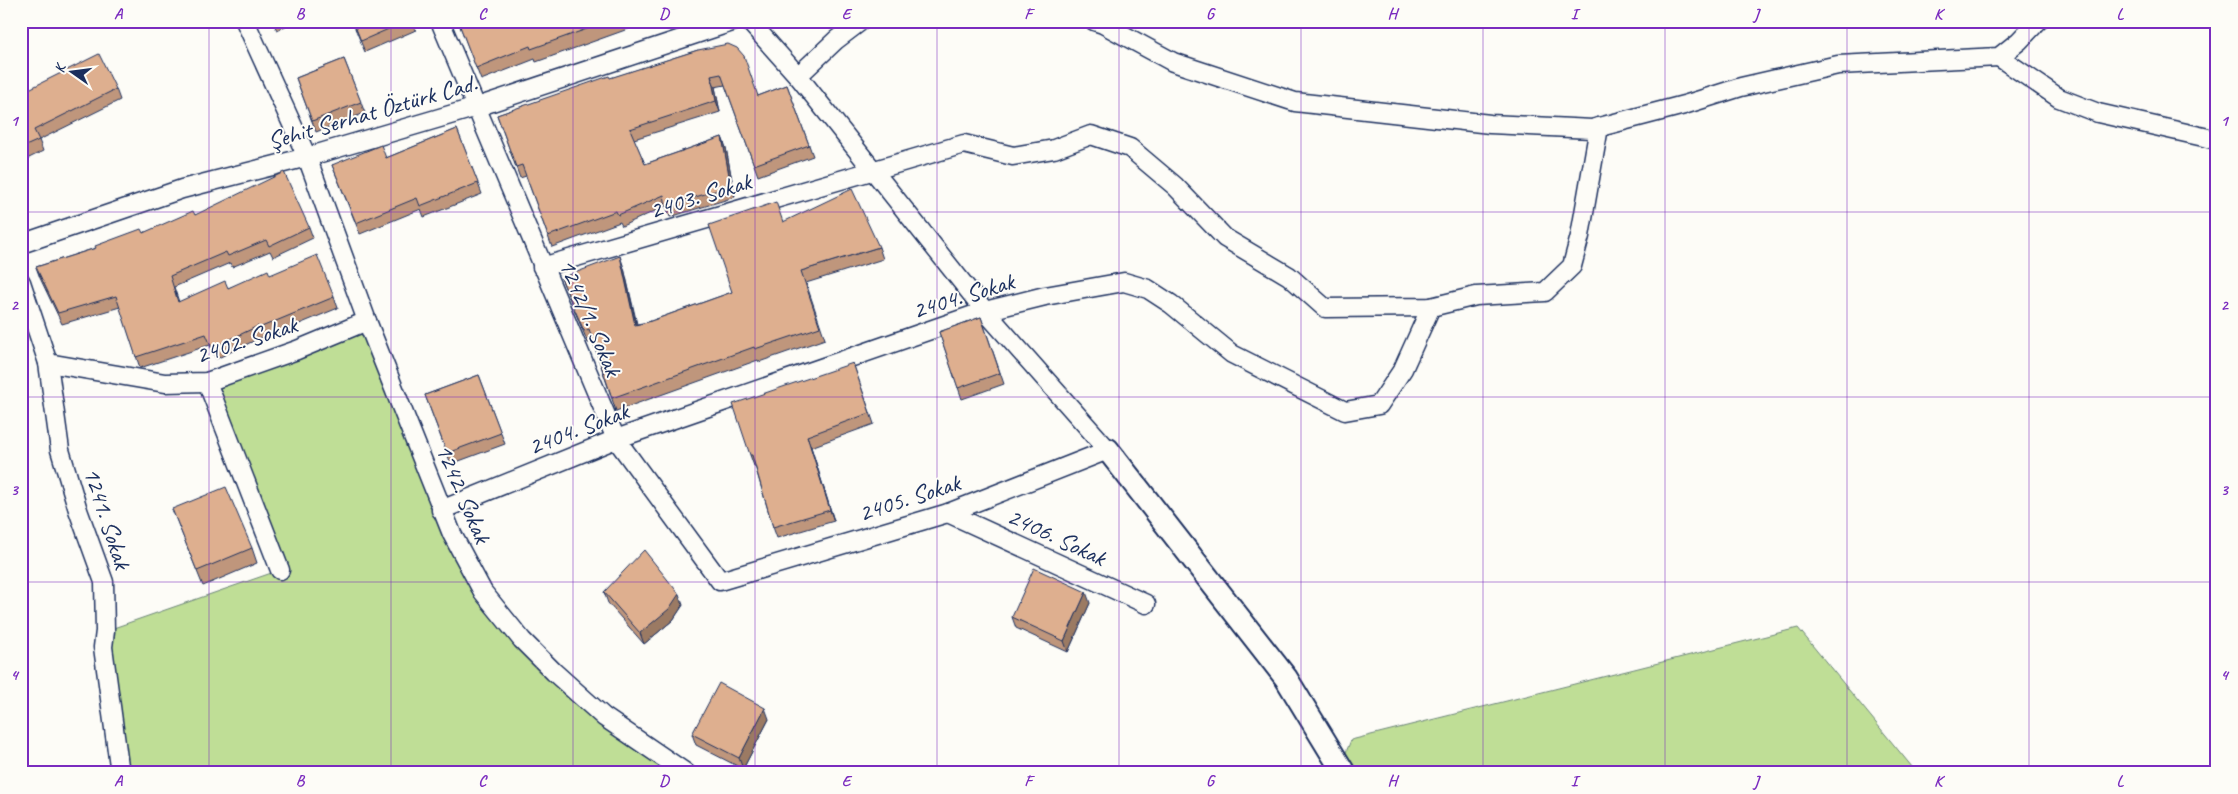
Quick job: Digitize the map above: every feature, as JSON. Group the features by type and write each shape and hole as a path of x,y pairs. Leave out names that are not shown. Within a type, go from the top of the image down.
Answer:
{"street":[{"name":"1242. Sokak","path":"245,21 307,157 368,321 452,534 483,592 522,640 554,672 604,716 686,773"},
{"name":"1242/1. Sokak","path":"440,21 616,439 720,581"},
{"name":"Şehit Serhat Öztürk Cad.","path":"21,244 182,189 307,157 477,106 735,21"},
{"path":"749,21 798,76 985,311 1108,450 1286,678 1344,773"},
{"path":"798,76 836,40 861,21"},
{"path":"1094,21 1173,62 1295,102 1490,124 1592,129 1684,105 1741,87 1838,65 1999,57 2019,41 2038,21"},
{"path":"1999,57 2059,98 2098,113 2217,140"},
{"name":"2403. Sokak","path":"542,267 964,144 1013,156 1054,148 1091,135 1130,148 1174,186 1225,238 1289,276 1325,308 1431,307 1476,296 1545,292 1572,266 1580,236 1598,127"},
{"name":"1241. Sokak","path":"21,282 48,363 60,450 78,510 104,582 105,631 103,647 120,773"},
{"name":"2404. Sokak","path":"442,510 616,439 985,311 1045,296 1124,282 1148,289 1232,354 1345,411 1379,405 1403,369 1431,307"},
{"name":"2402. Sokak","path":"48,363 165,383 208,382 368,321"},
{"path":"208,382 280,570"},
{"name":"2405. Sokak","path":"720,581 948,513 1108,450"},
{"name":"2406. Sokak","path":"948,513 1146,604"}],"green space":[{"path":"367,321 441,510 522,640 686,773 120,773 105,631 280,570 207,382"},
{"path":"1798,628 1917,773 1340,773 1340,767 1351,740"}],"building":[{"path":"353,21 407,21 361,41"},
{"path":"458,21 609,21 531,49 530,46 476,68"},
{"path":"728,44 737,48 744,56 758,96 787,85 809,145 754,165 721,74 711,76 716,101 630,129 645,164 722,137 731,186 666,206 664,195 618,215 616,211 548,236 522,165 516,167 497,115 609,76 610,78 698,50"},
{"path":"99,54 116,89 34,130 39,140 21,148 21,93"},
{"path":"344,59 361,102 312,121 296,78"},
{"path":"457,129 478,183 420,206 417,198 356,223 332,165 381,145 386,158"},
{"path":"284,172 309,227 269,246 266,240 228,256 226,252 170,276 178,302 225,281 228,288 268,270 270,275 317,255 334,297 259,328 258,326 212,348 206,334 136,357 116,296 58,313 36,267 96,248 95,246 141,229 143,233 193,211 195,215"},
{"path":"852,189 879,247 801,271 820,327 755,349 754,347 612,398 589,329 584,331 561,278 620,256 635,325 648,322 732,292 709,225 776,202 783,222"},
{"path":"981,317 1000,373 958,388 939,332"},
{"path":"853,363 870,413 807,436 830,510 773,527 752,455 750,455 733,404"},
{"path":"479,375 501,433 447,453 425,395"},
{"path":"226,487 252,548 197,571 172,509"},
{"path":"644,550 679,594 669,609 640,633 604,592"},
{"path":"1034,568 1086,592 1064,641 1012,617"},
{"path":"719,683 765,708 739,758 692,734"}]}
